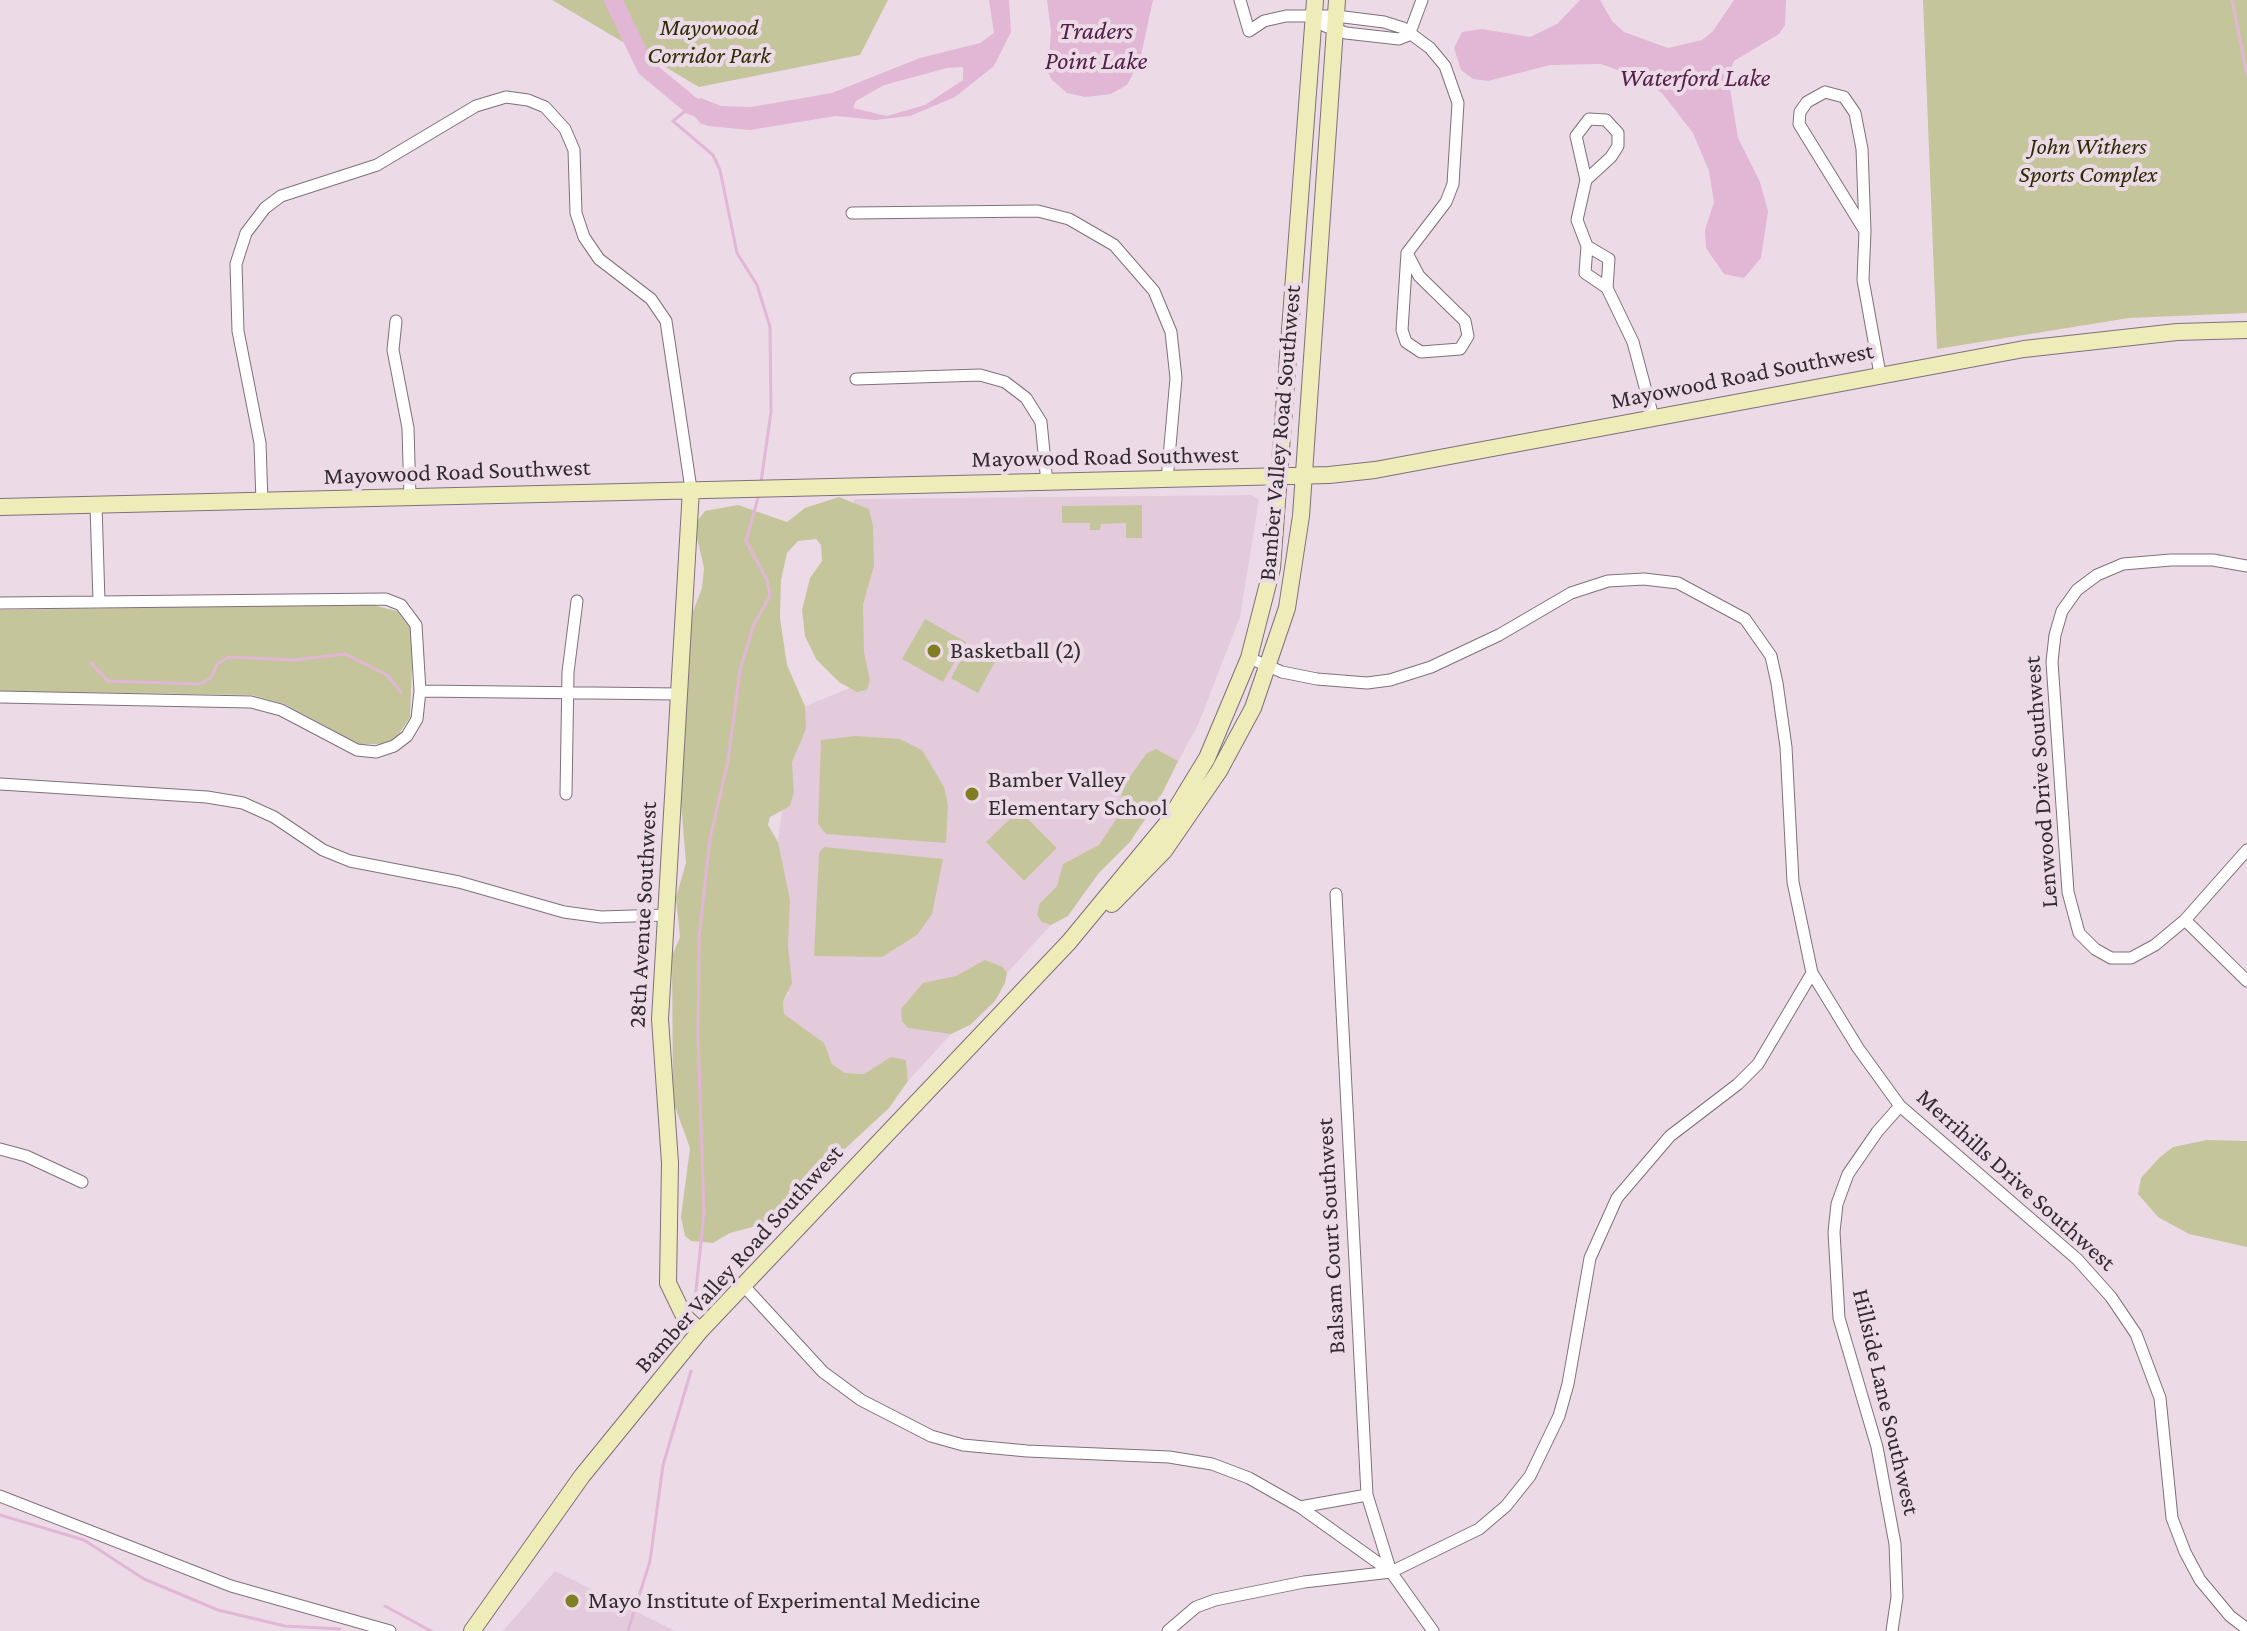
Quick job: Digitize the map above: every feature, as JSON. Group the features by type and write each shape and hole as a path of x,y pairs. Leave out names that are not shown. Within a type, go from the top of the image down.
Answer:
{"street":[{"path":"1240,0 1249,31 1274,18 1336,15 1400,26 1430,48 1445,66 1455,86 1458,112 1450,192 1407,253 1402,330 1406,342 1427,353 1460,349 1468,336 1465,321 1419,276 1407,253"},
{"name":"Bamber Valley Road Southwest","path":"1069,942 1168,822 1207,758 1249,658 1272,568 1315,0"},
{"path":"1409,35 1422,0"},
{"name":"Bamber Valley Road Southwest","path":"472,1631 582,1476 700,1331 1069,942 1145,872 1201,801 1238,739 1270,666 1295,567 1336,15"},
{"path":"1865,231 1799,124 1803,107 1819,93 1844,97 1855,113 1862,149 1865,231 1863,280 1880,374"},
{"path":"262,502 260,443 239,344 235,289 238,254 246,233 265,208 281,196 377,165 476,106 506,97 528,100 545,107 565,129 574,150 576,213 584,237 599,259 651,299 666,321 691,489"},
{"path":"1586,180 1618,146 1618,133 1606,120 1589,119 1576,136 1586,180 1577,220 1587,246 1585,273 1607,288"},
{"path":"852,213 1038,211 1069,219 1121,250 1154,291 1171,332 1176,378 1167,480"},
{"path":"1587,246 1609,259 1607,288 1639,357 1653,417"},
{"path":"396,321 393,350 408,428 410,498"},
{"name":"Mayowood Road Southwest","path":"0,507 1304,477 1375,470 1880,374 2094,340 2247,330"},
{"path":"856,379 980,375 1005,382 1026,398 1041,422 1047,483"},
{"name":"28th Avenue Southwest","path":"691,489 660,1019 670,1163 668,1283 684,1316 700,1331"},
{"path":"96,505 99,602"},
{"name":"Lenwood Drive Southwest","path":"2247,566 2213,560 2123,564 2097,575 2077,590 2062,611 2052,662 2068,892 2079,933 2095,949 2111,958 2131,958 2185,920 2247,850"},
{"name":"Merrihills Drive Southwest","path":"1249,658 1297,676 1334,681 1390,680 1431,667 1499,635 1571,593 1608,581 1644,579 1678,583 1725,605 1745,619 1771,656 1777,683 1786,747 1793,882 1812,973 1858,1048 1900,1106 2077,1259 2111,1297 2136,1334 2160,1398 2172,1518 2200,1580 2230,1616 2247,1629"},
{"path":"0,603 386,599 401,605 416,625 420,691 413,727 402,742 376,752 357,750 281,710 251,702 0,697"},
{"path":"566,794 567,693 577,601"},
{"path":"420,691 678,694"},
{"path":"0,784 235,802 274,817 323,850 350,861 459,882 576,914 666,915"},
{"name":"Balsam Court Southwest","path":"1336,894 1367,1495 1391,1572"},
{"path":"2185,920 2247,981"},
{"path":"1168,1631 1196,1607 1215,1600 1304,1582 1391,1572 1479,1529 1530,1476 1559,1416 1590,1258 1617,1198 1670,1136 1738,1084 1758,1064 1812,973"},
{"name":"Hillside Lane Southwest","path":"1892,1631 1897,1597 1895,1544 1877,1447 1839,1318 1834,1232 1837,1204 1848,1174 1877,1132 1900,1106"},
{"path":"0,1149 26,1156 82,1182"},
{"path":"743,1285 823,1372 861,1400 931,1436 963,1445 1027,1451 1169,1457 1212,1464 1249,1478 1300,1507 1391,1572 1433,1631"},
{"path":"1300,1507 1367,1495"},
{"path":"0,1496 231,1586 390,1631"}],"shaded area":[{"name":"Bamber Valley Elementary School","path":"1251,495 1259,499 1240,617 1198,725 1170,776 1051,925 908,1081 906,1060 882,1064 864,1074 845,1073 832,1064 823,1043 784,1014 783,1002 789,993 765,933 796,710 857,685 854,499"},
{"name":"Mayo Institute of Experimental Medicine","path":"555,1571 675,1631 503,1631"}],"green space":[{"name":"Mayowood Corridor Park","path":"552,0 888,0 860,55 699,87"},
{"name":"John Withers Sports Complex","path":"1923,0 2247,0 2247,313 2129,318 1937,349"},
{"path":"839,497 869,509 873,526 874,566 863,604 864,652 870,680 867,690 857,692 839,682 816,659 805,636 802,610 810,578 822,561 821,545 816,539 798,541 787,553 781,580 780,618 787,665 805,706 806,729 792,762 794,792 790,806 770,817 768,825 778,842 790,900 788,946 792,983 783,1002 784,1014 824,1043 832,1064 845,1073 864,1074 891,1057 906,1060 908,1081 889,1108 764,1224 730,1233 713,1243 691,1241 685,1236 681,1217 690,1148 673,1101 672,956 680,937 676,897 686,863 681,803 692,614 702,588 704,568 696,533 698,520 705,511 738,505 787,522 805,508"},
{"path":"1142,505 1142,538 1126,538 1126,523 1101,524 1100,530 1090,530 1090,523 1062,523 1062,506"},
{"path":"368,604 397,611 410,628 413,641 410,717 397,737 384,744 359,744 284,704 252,695 0,691 0,610"},
{"name":"Basketball (2)","path":"925,619 966,642 943,682 902,659"},
{"path":"969,645 996,660 978,693 951,678"},
{"path":"855,736 900,739 922,750 944,787 948,805 946,843 826,834 818,824 821,740"},
{"path":"1156,749 1178,761 1163,792 1130,842 1098,874 1068,916 1051,925 1042,922 1037,915 1040,903 1057,886 1063,864 1099,845 1121,812 1122,788 1146,754"},
{"path":"1019,810 1057,848 1024,881 986,842"},
{"path":"824,847 943,859 932,914 917,935 882,957 814,956 819,853"},
{"path":"985,960 1003,967 1007,973 1005,983 995,1001 970,1025 951,1034 908,1028 902,1021 901,1009 923,983 956,976"},
{"path":"2207,1140 2247,1141 2247,1247 2189,1234 2158,1217 2138,1194 2141,1178 2173,1147"}],"water":[{"path":"989,0 1009,0 1011,32 994,66 955,97 910,116 875,120 836,116 750,130 708,126 700,123 687,107 701,98 721,106 751,107 832,93 920,58 980,43 994,33","holes":["963,67 963,80 925,105 887,116 853,108 856,101 884,85 947,68"]},
{"name":"Traders Point Lake","path":"1047,0 1153,0 1140,60 1127,85 1111,94 1085,97 1067,93 1052,80 1048,73 1051,31"},
{"name":"Waterford Lake","path":"1580,0 1600,0 1612,21 1624,32 1668,48 1702,40 1713,31 1734,0 1786,0 1785,25 1779,34 1734,61 1728,76 1738,138 1760,182 1768,211 1761,258 1744,278 1724,274 1706,248 1705,230 1714,202 1709,171 1693,133 1662,93 1634,76 1601,64 1550,65 1488,81 1473,79 1461,70 1454,48 1462,32 1482,29 1530,37 1557,24"}],"waterway":[{"path":"613,0 646,68 692,106 713,113"},
{"path":"2232,0 2247,74"},
{"path":"689,108 673,121 713,155 720,170 737,253 757,285 770,327 771,412 761,482"},
{"path":"695,1300 704,1213 698,1037 699,938 710,839 728,761 740,670 754,624 770,596 767,580 746,541 759,494"},
{"path":"91,663 108,681 200,684 211,678 217,664 229,657 294,660 345,654 387,675 401,692"},
{"path":"628,1631 650,1561 663,1465 691,1371"},
{"path":"0,1515 84,1540 144,1579 218,1610 285,1626 340,1629"},
{"path":"385,1606 431,1631"}],"place":[{"name":"Basketball (2)","path":"934,651"},
{"name":"Bamber Valley Elementary School","path":"972,794"},
{"name":"Mayo Institute of Experimental Medicine","path":"572,1601"}]}
